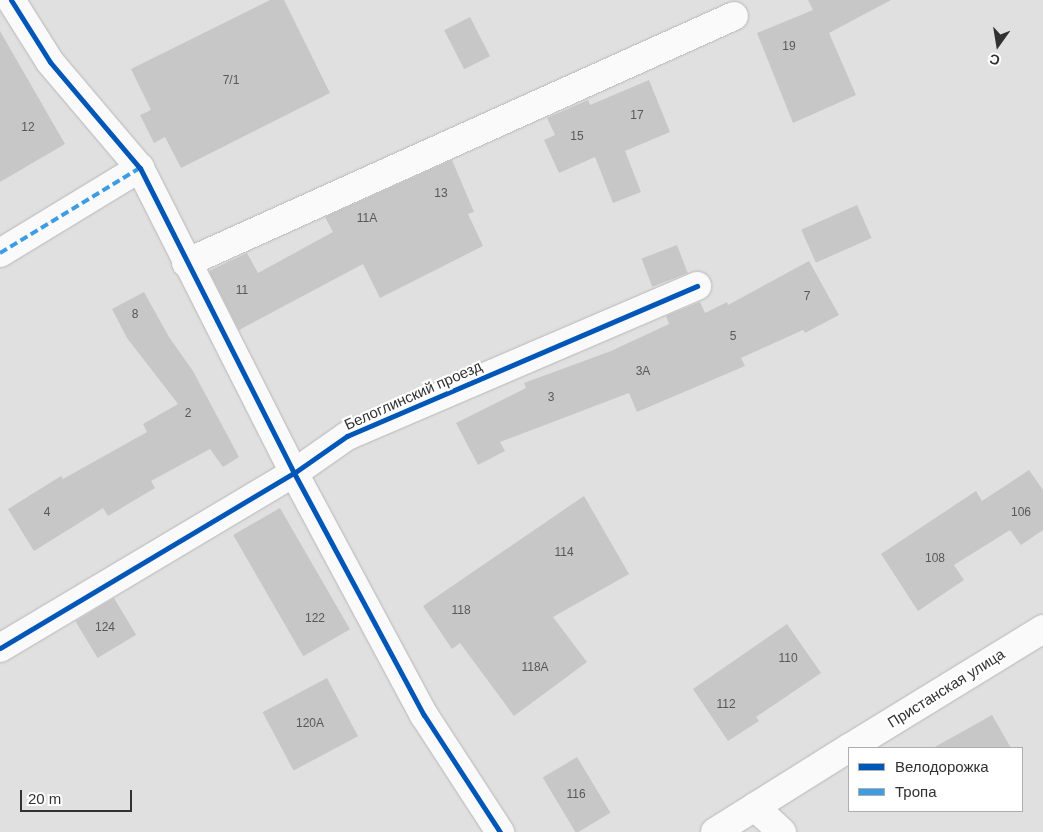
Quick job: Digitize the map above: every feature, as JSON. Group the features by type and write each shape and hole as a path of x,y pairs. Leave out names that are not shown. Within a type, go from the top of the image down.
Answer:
{"street":[{"path":"11,0 50,62 140,168 186,263 294,473 424,715 500,832"},
{"path":"186,263 734,16"},
{"path":"0,253 140,168"},
{"name":"Белоглинский проезд","path":"0,648 294,473 347,436 697,286"},
{"name":"Пристанская улица","path":"851,747 1043,629"},
{"name":"Пристанская улица","path":"715,832 848,749"},
{"path":"755,806 782,832"}],"building":[{"path":"270,0 284,0 330,93 181,168 165,137 154,143 140,115 151,110 131,69"},
{"path":"808,0 891,0 829,33 856,95 793,123 757,33 813,10"},
{"path":"470,17 490,56 464,69 444,30"},
{"path":"0,31 65,144 0,182"},
{"path":"649,80 670,132 625,151 641,192 613,203 595,157 559,173 544,140 555,135 547,118 588,100 590,105"},
{"path":"452,160 474,212 468,214 483,246 380,298 363,264 239,330 209,271 247,253 258,273 333,232 325,217"},
{"path":"857,205 872,238 816,263 801,230"},
{"path":"677,245 688,273 652,287 642,259"},
{"path":"809,261 839,315 805,333 803,330 741,358 745,366 637,412 629,393 500,442 505,451 478,465 456,423 526,388 524,383 611,351 669,324 666,316 700,302 705,313 727,302 728,305"},
{"path":"144,292 169,337 193,371 239,457 223,467 210,449 151,481 155,488 108,516 103,508 34,551 8,509 61,476 63,479 147,432 143,424 178,404 127,338 112,309"},
{"path":"1029,470 1043,490 1043,530 1021,545 1010,530 954,565 964,580 918,611 881,554 976,491 982,501"},
{"path":"584,496 629,574 553,617 587,662 514,716 460,643 452,649 423,606"},
{"path":"280,508 350,629 303,656 233,535"},
{"path":"114,598 136,635 98,658 75,621"},
{"path":"787,624 821,673 756,717 759,721 728,741 693,689"},
{"path":"327,678 358,736 294,771 263,712"},
{"path":"992,715 1010,747 935,747"},
{"path":"577,757 610,813 575,832 543,778"}],"marked path":[{"path":"0,253 140,168"}],"cycle path":[{"path":"11,0 50,62 140,168 294,473 424,715 500,832"},
{"path":"0,648 294,473 347,436 697,286"}]}
